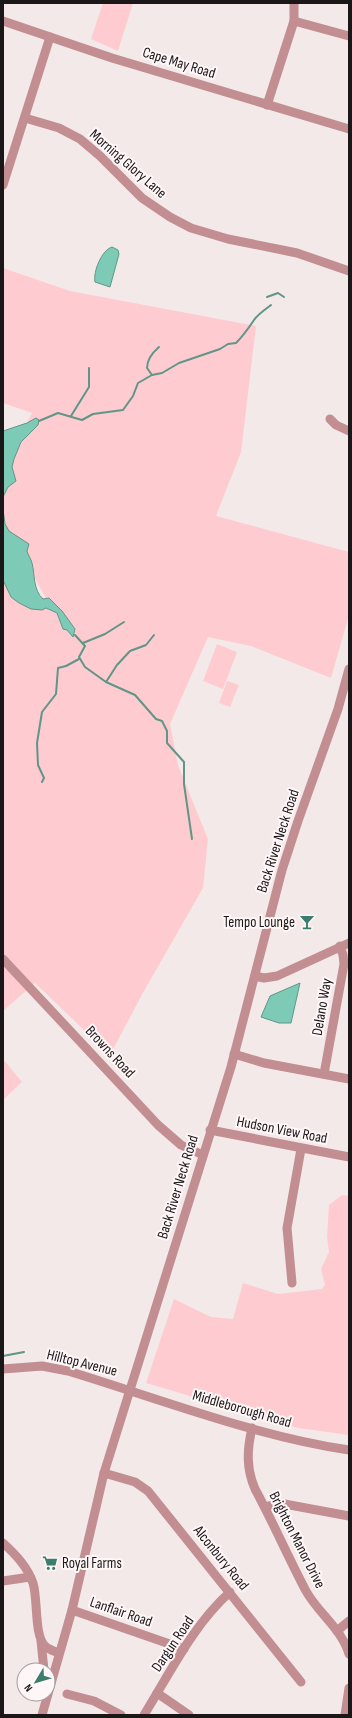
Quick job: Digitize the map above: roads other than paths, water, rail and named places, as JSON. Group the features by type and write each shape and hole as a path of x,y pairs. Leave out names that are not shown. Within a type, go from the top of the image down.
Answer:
{"street":[{"path":"267,105 294,21 294,3"},
{"name":"Cape May Road","path":"3,21 267,105 349,129"},
{"path":"294,21 349,36"},
{"path":"3,185 50,37"},
{"name":"Morning Glory Lane","path":"25,118 59,128 80,139 100,156 142,198 170,217 191,228 222,238 297,253 349,271"},
{"path":"330,419 336,425 349,431"},
{"name":"Back River Neck Road","path":"56,1663 72,1610 104,1473 234,1054 288,852 338,709 349,669"},
{"path":"254,976 264,978 277,976 349,943"},
{"name":"Delano Way","path":"324,1074 344,964 340,946"},
{"name":"Browns Road","path":"3,959 164,1131 181,1145 203,1155"},
{"path":"234,1054 264,1063 349,1079"},
{"name":"Hudson View Road","path":"210,1130 301,1149 349,1157"},
{"path":"292,1283 287,1228 301,1149"},
{"name":"Hilltop Avenue","path":"3,1369 26,1366 55,1368 129,1390"},
{"name":"Middleborough Road","path":"129,1390 252,1428 316,1445 349,1450"},
{"name":"Brighton Manor Drive","path":"252,1428 248,1446 249,1473 306,1591 317,1609 337,1631 349,1654"},
{"name":"Alconbury Road","path":"104,1473 135,1482 148,1491 301,1682"},
{"path":"265,1507 280,1503 349,1516"},
{"path":"3,1543 18,1557 30,1577 35,1589 43,1662"},
{"path":"3,1581 30,1577"},
{"name":"Dargun Road","path":"144,1715 184,1649 208,1616 230,1592"},
{"name":"Lanflair Road","path":"72,1610 184,1649"},
{"path":"337,1631 349,1621"},
{"path":"40,1638 44,1646 59,1653"},
{"path":"345,1715 349,1688"},
{"path":"157,1693 189,1715"},
{"path":"67,1694 94,1701 121,1715"},
{"name":"Back River Neck Road","path":"42,1715 45,1702"}],"waterway":[{"path":"267,297 278,293 284,297"},
{"path":"39,421 58,413 82,420 93,414 123,410 133,396 138,383 152,375 162,373 179,363 220,349 228,344 236,343 256,318 271,305"},
{"path":"152,375 147,368 148,362 152,354 159,347"},
{"path":"71,416 89,387 89,368"},
{"path":"83,643 105,634 124,622"},
{"path":"75,635 85,646 79,657 85,667 106,682 135,695 156,719 162,721 167,731 167,743 184,762 184,784 192,839"},
{"path":"106,682 117,665 130,651 146,645 154,635"},
{"path":"42,782 44,778 38,765 37,743 42,712 56,694 58,668 66,666 79,659"},
{"path":"3,1356 24,1352"}],"place":[{"name":"Tempo Lounge","path":"307,922"},
{"name":"Royal Farms","path":"50,1563"}]}
